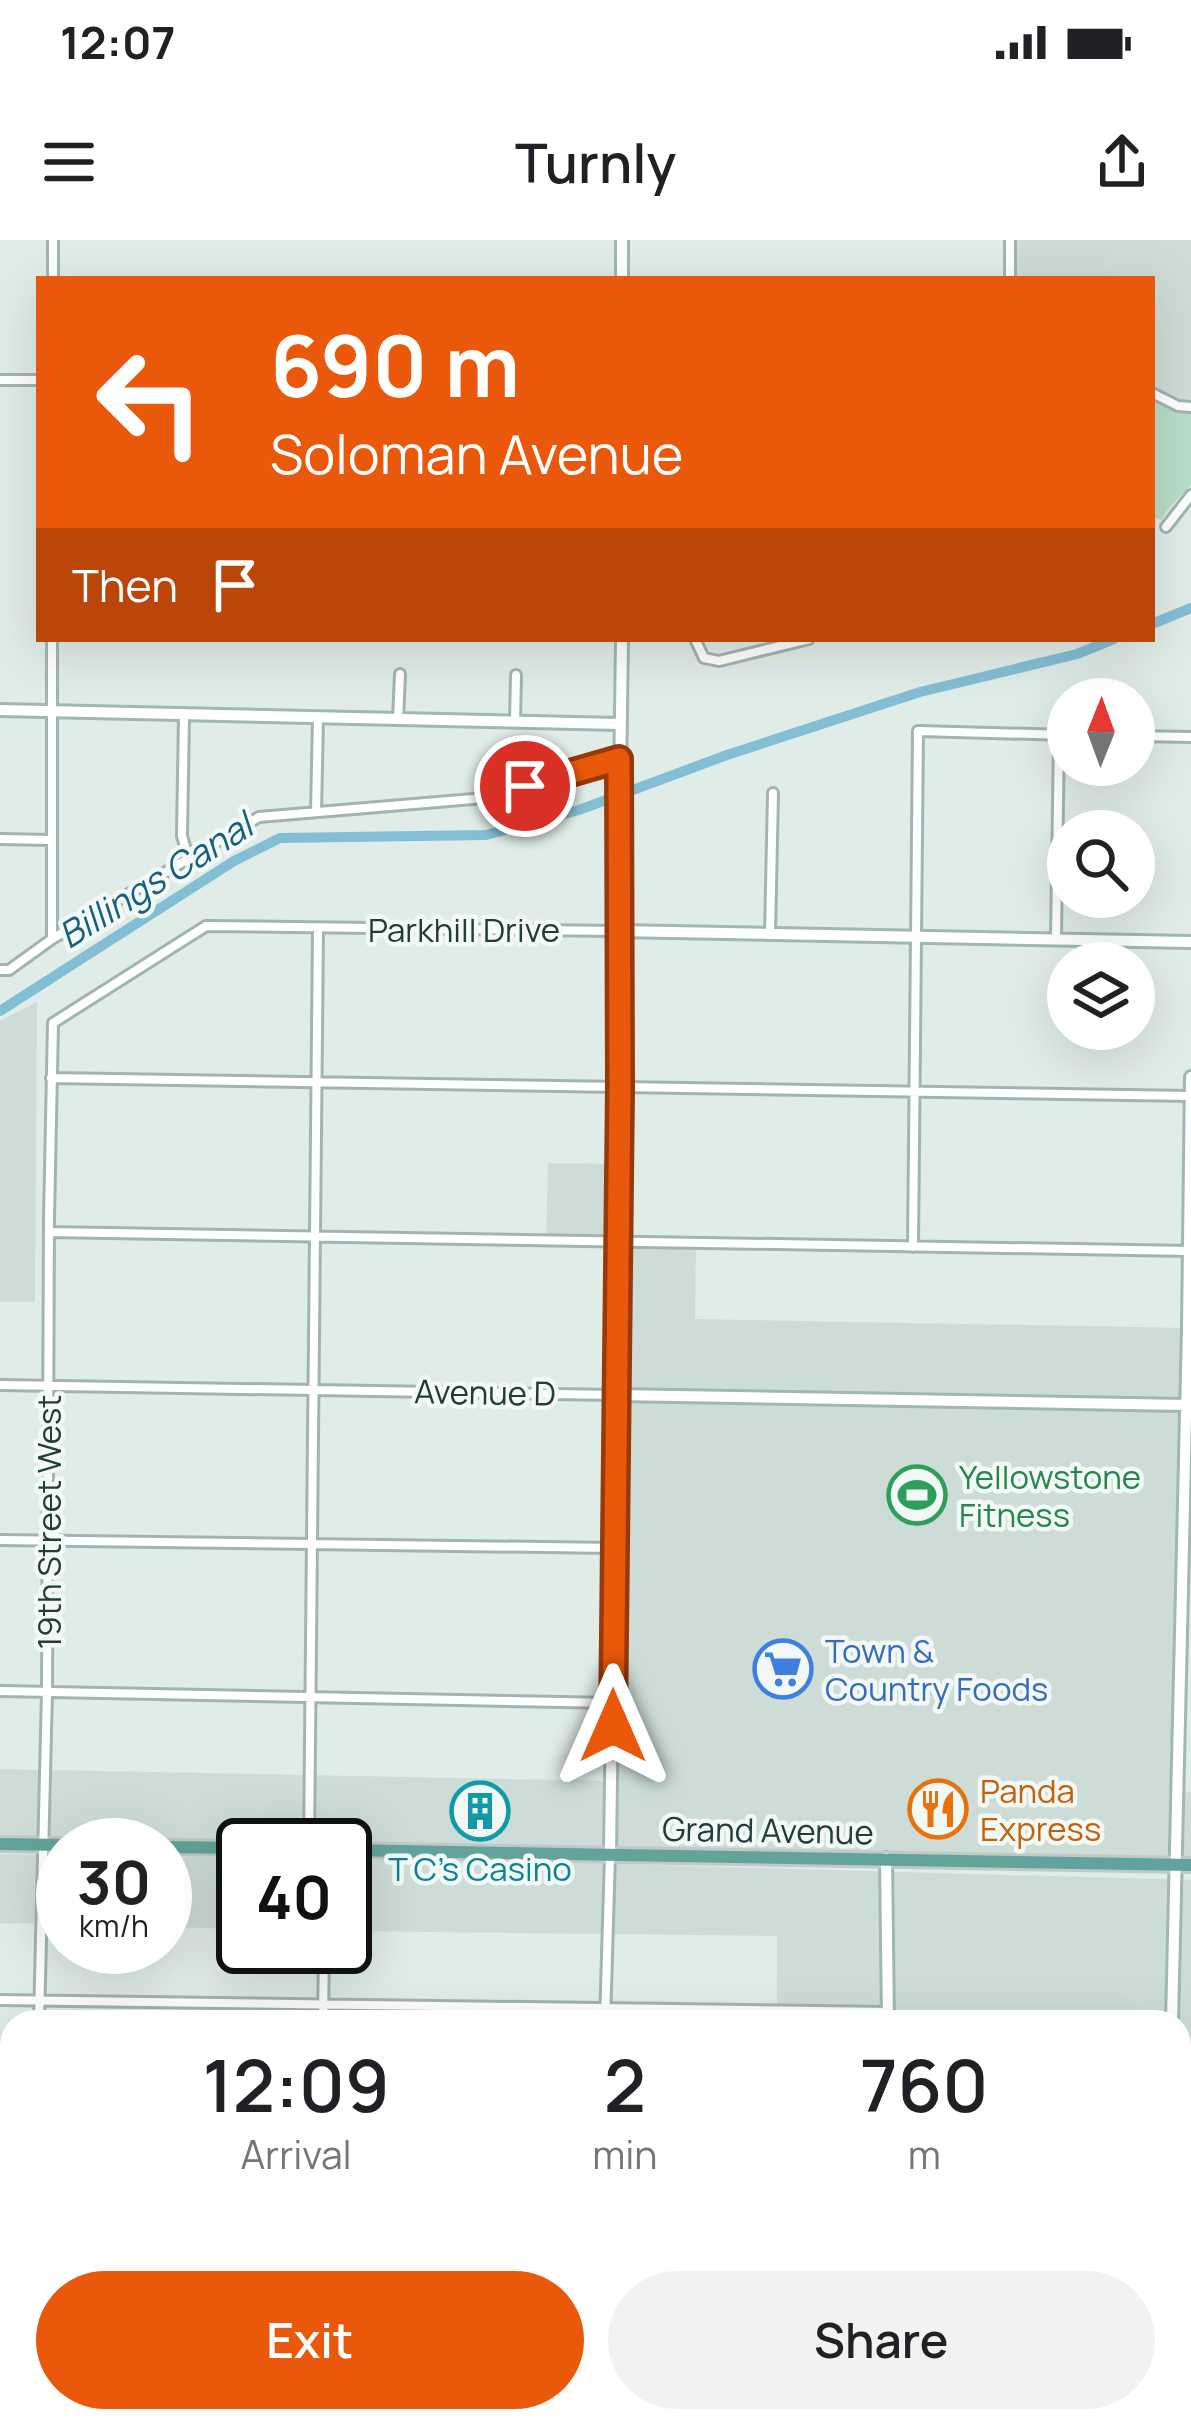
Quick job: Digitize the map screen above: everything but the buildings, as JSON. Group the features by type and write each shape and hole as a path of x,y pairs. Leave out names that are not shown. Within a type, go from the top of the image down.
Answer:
{"main road":[{"path":"0,1844 36,1845"},
{"name":"Grand Avenue","path":"372,1851 1184,1865"}],"street":[{"path":"53,240 53,276"},
{"path":"622,240 622,276"},
{"path":"1010,240 1010,276"},
{"path":"0,380 36,380"},
{"path":"1155,394 1191,407"},
{"path":"1166,527 1191,495"},
{"path":"52,642 52,939"},
{"path":"605,2009 613,1703 622,642"},
{"path":"696,642 704,658 719,661 796,642"},
{"path":"398,720 400,674"},
{"path":"515,722 516,675"},
{"path":"0,710 620,724"},
{"path":"184,716 182,836 188,857"},
{"path":"316,812 318,718"},
{"path":"913,1247 918,731 1047,735"},
{"path":"1155,736 1191,737"},
{"path":"0,970 9,970 52,939 259,817 485,798 619,759"},
{"path":"1056,940 1062,786"},
{"path":"770,936 773,793"},
{"path":"0,839 52,840"},
{"name":"Parkhill Drive","path":"53,1023 206,926 1191,942"},
{"path":"309,1818 318,928"},
{"name":"19th Street West","path":"44,1818 53,1023"},
{"path":"1173,2010 1184,1865 1191,1077"},
{"path":"51,1078 1191,1096"},
{"path":"49,1232 1190,1251"},
{"name":"Avenue D","path":"0,1384 1186,1405"},
{"path":"0,1540 614,1549"},
{"path":"0,1691 613,1703"},
{"path":"886,1858 888,2010"},
{"name":"19th Street West","path":"40,2010 41,1974"},
{"path":"324,1974 324,2010"},
{"path":"0,2000 640,2010"}],"shaded area":[{"path":"1010,240 1191,240 1191,407 1155,394 1155,276 1010,276"},
{"path":"37,1002 35,1302 0,1302 0,1021"},
{"path":"548,1163 619,1164 618,1242 696,1244 695,1319 1188,1328 1179,1791 1191,1792 1191,1865 372,1846 372,1818 216,1818 216,1845 192,1845 192,1818 36,1818 36,1844 0,1844 0,1769 612,1781 617,1243 546,1241"},
{"path":"0,1854 36,1855 36,1924 0,1923"},
{"path":"192,1857 216,1857 216,1928 192,1928"},
{"path":"372,1859 1191,1880 1191,2010 777,2010 777,1936 372,1931"}],"green space":[{"path":"1155,399 1179,411 1191,411 1191,485 1162,520 1155,518"}],"waterway":[{"name":"Billings Canal","path":"1155,623 1191,608"},
{"name":"Billings Canal","path":"0,1011 234,861 280,838 486,835 579,810 920,692 1077,654 1107,642"}],"place":[{"name":"Yellowstone Fitness","path":"917,1495"},
{"name":"Town & Country Foods","path":"783,1669"},
{"name":"Panda Express","path":"938,1809"},
{"name":"T C's Casino","path":"480,1811"}],"route":[{"path":"525,786 619,759 613,1726"}]}
